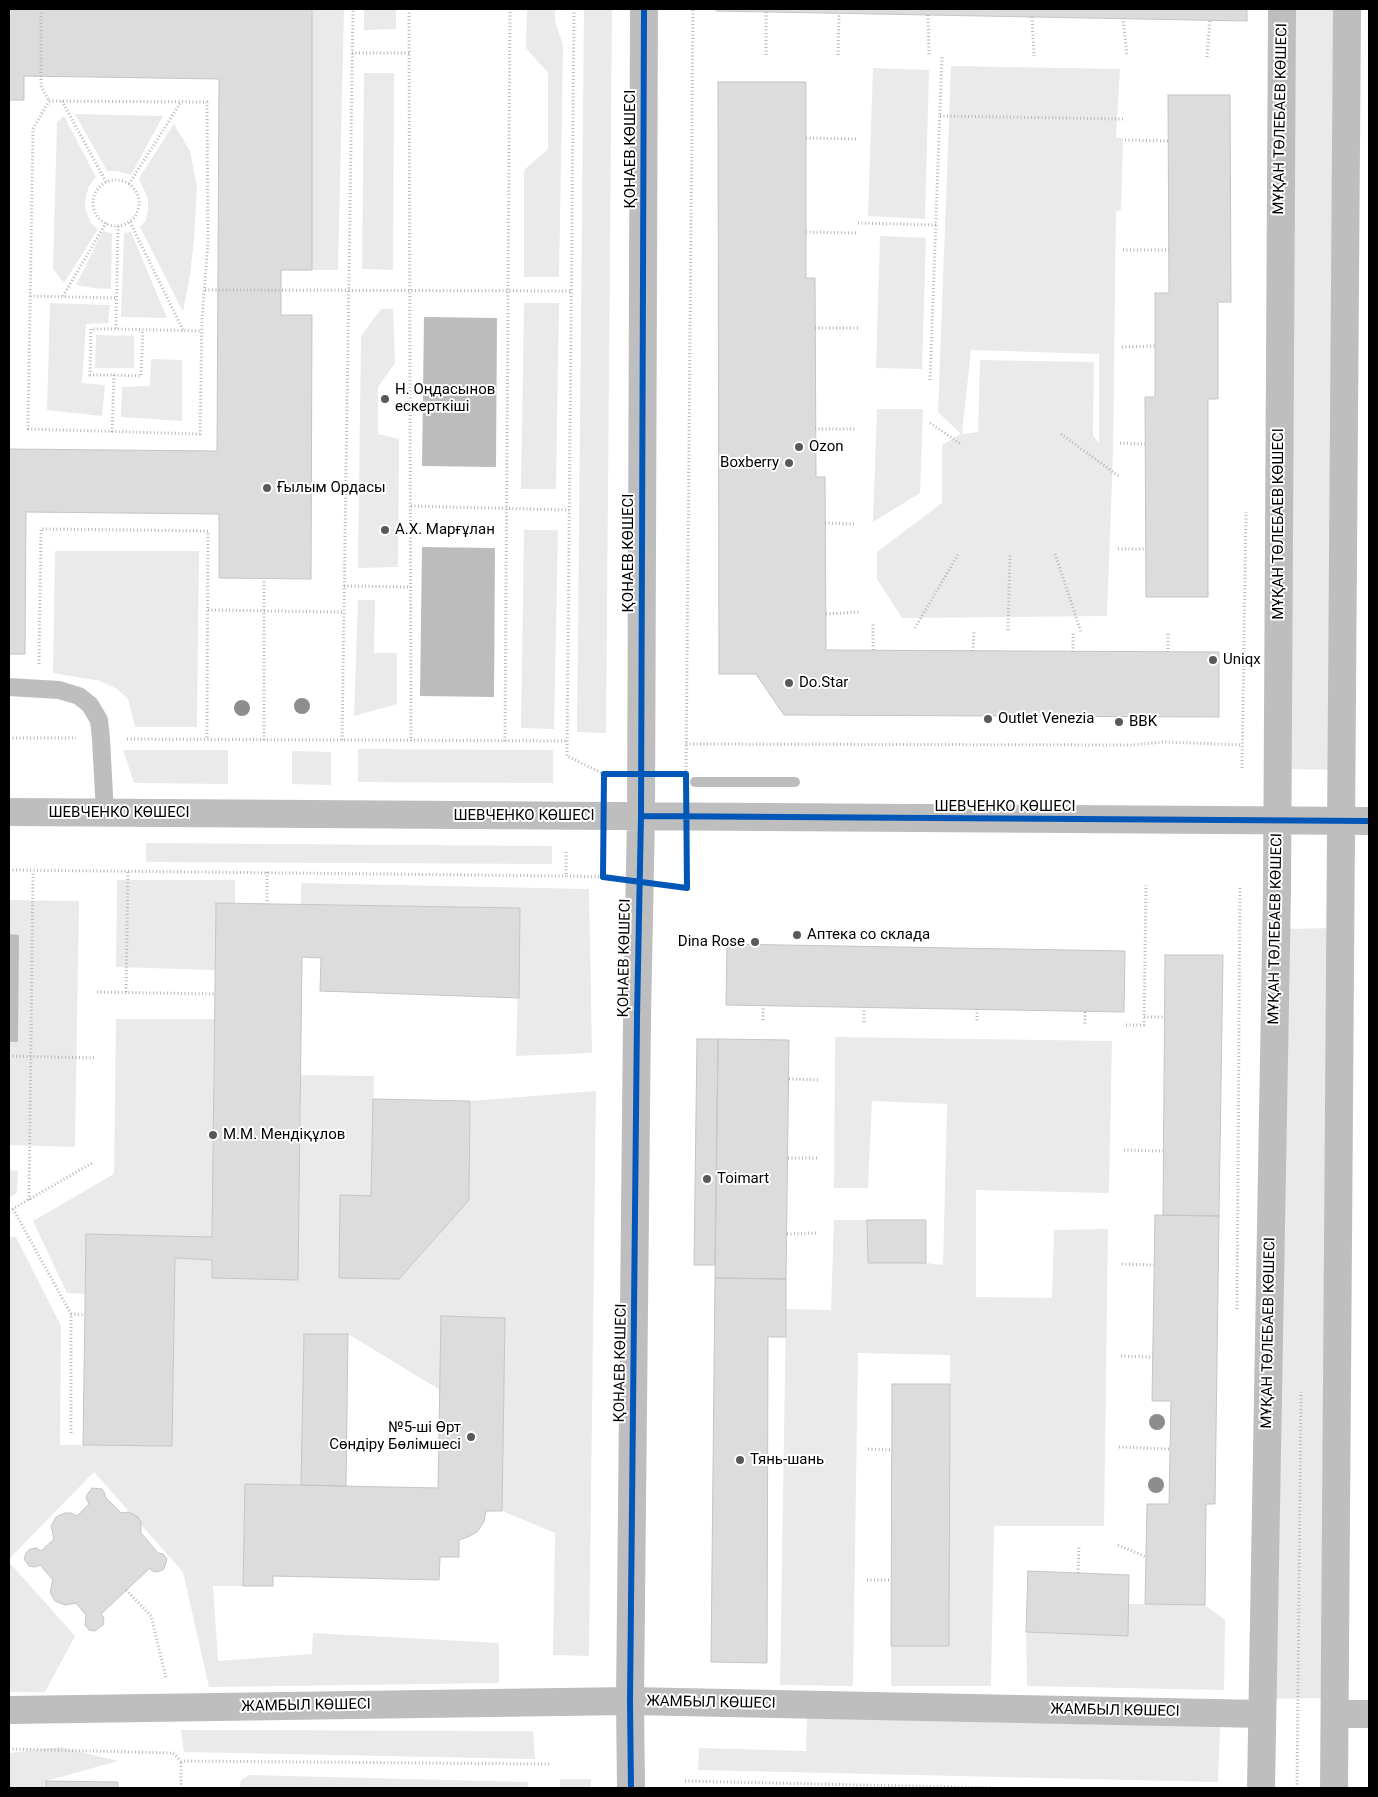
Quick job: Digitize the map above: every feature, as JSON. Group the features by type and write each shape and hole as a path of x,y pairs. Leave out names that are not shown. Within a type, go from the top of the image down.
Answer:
{"street":[{"name":"ҚОНАЕВ КӨШЕСІ","path":"631,1788 630,1701 641,816 644,9"},
{"name":"МҰҚАН ТӨЛЕБАЕВ КӨШЕСІ","path":"1261,1788 1277,821 1282,9"},
{"path":"1334,1788 1347,9"},
{"name":"ШЕВЧЕНКО КӨШЕСІ","path":"9,812 1369,821"},
{"name":"ЖАМБЫЛ КӨШЕСІ","path":"9,1710 630,1701 1262,1714"},
{"path":"1336,1714 1369,1714"}],"lane":[{"path":"9,688 59,690 79,696 90,705 99,720 105,813"}],"path":[{"path":"40,9 41,86 49,101"},
{"path":"342,740 353,9"},
{"path":"409,9 412,741"},
{"path":"505,741 510,9"},
{"path":"574,9 567,756 604,774 686,774"},
{"path":"686,817 693,9"},
{"path":"766,12 766,55"},
{"path":"838,56 839,13"},
{"path":"928,15 929,56"},
{"path":"1032,17 1034,56"},
{"path":"1123,18 1126,56"},
{"path":"1207,57 1210,20"},
{"path":"352,53 409,53"},
{"path":"930,380 942,56"},
{"path":"49,101 207,102 208,243 202,330 200,434 28,429 33,129 49,101"},
{"path":"62,101 106,182"},
{"path":"129,184 181,102"},
{"path":"940,116 1125,120"},
{"path":"806,138 858,139"},
{"path":"1125,140 1169,141"},
{"path":"117,179 129,184 137,191 140,199 137,214 130,222 126,225 118,226 106,223 98,217 93,203 97,189 106,182 117,179"},
{"path":"130,222 184,330"},
{"path":"63,297 106,223"},
{"path":"858,223 936,225"},
{"path":"116,329 118,226"},
{"path":"806,232 858,232"},
{"path":"1123,250 1169,250"},
{"path":"204,290 571,291"},
{"path":"30,296 117,298"},
{"path":"143,330 141,376 90,374 91,328 202,330"},
{"path":"816,328 858,328"},
{"path":"1122,347 1156,346"},
{"path":"112,432 114,375"},
{"path":"930,423 961,444"},
{"path":"816,429 857,429"},
{"path":"1060,434 1120,477"},
{"path":"1120,443 1146,444"},
{"path":"411,506 569,510"},
{"path":"825,523 856,524"},
{"path":"39,688 41,529 208,531 207,739"},
{"path":"1118,549 1146,549"},
{"path":"915,628 959,553"},
{"path":"1008,630 1010,553"},
{"path":"1055,554 1081,632"},
{"path":"264,579 264,740"},
{"path":"344,586 411,587"},
{"path":"208,610 344,612"},
{"path":"826,614 861,612"},
{"path":"873,624 873,650"},
{"path":"973,651 974,630"},
{"path":"1073,652 1074,632"},
{"path":"1168,634 1168,652"},
{"path":"9,738 567,741"},
{"path":"686,744 1132,745 1164,742 1242,745"},
{"path":"604,774 604,816"},
{"path":"566,852 566,876"},
{"path":"603,868 603,877"},
{"path":"9,870 566,876 603,877 639,881"},
{"path":"29,1200 33,870"},
{"path":"126,992 128,871"},
{"path":"266,872 267,903"},
{"path":"1126,1025 1144,1025 1146,886"},
{"path":"1237,1313 1240,887"},
{"path":"97,992 214,994"},
{"path":"763,1020 764,1006"},
{"path":"864,1008 864,1022"},
{"path":"977,1009 977,1023"},
{"path":"1085,1012 1085,1024"},
{"path":"1144,1017 1164,1017"},
{"path":"9,1056 96,1058"},
{"path":"789,1079 820,1080"},
{"path":"1124,1150 1163,1151"},
{"path":"788,1158 818,1158"},
{"path":"9,1211 94,1162"},
{"path":"13,1209 71,1314 71,1434"},
{"path":"787,1234 817,1233"},
{"path":"1122,1264 1154,1265"},
{"path":"71,1314 85,1315"},
{"path":"1121,1356 1153,1358"},
{"path":"1119,1447 1170,1449"},
{"path":"868,1450 891,1450"},
{"path":"1078,1573 1079,1545"},
{"path":"1118,1546 1146,1557"},
{"path":"867,1580 891,1580"},
{"path":"126,1590 151,1616 174,1708"},
{"path":"1290,1698 1306,1698"},
{"path":"9,1749 173,1753 181,1760 550,1764"},
{"path":"181,1760 181,1788"},
{"path":"686,1781 994,1788"}],"shaded area":[{"path":"312,9 344,9 338,270 312,270"},
{"path":"364,9 396,9 396,29 364,30"},
{"path":"527,9 555,9 555,21 563,45 559,277 524,277 524,170 548,149 548,73 526,48"},
{"path":"584,9 612,9 606,733 577,732"},
{"path":"1282,9 1347,9 1342,770 1278,769"},
{"path":"951,66 1120,69 1116,138 1123,138 1121,210 1116,211 1113,453 1107,616 902,618 877,579 877,552 942,503 942,445 961,434 938,412","holes":["971,350 1099,354 1099,443 1093,435 1094,362 980,360 978,432 962,434"]},
{"path":"873,68 929,70 925,219 868,216"},
{"path":"364,73 394,73 393,270 362,269"},
{"path":"75,114 163,116 131,175 117,171 107,171"},
{"path":"64,116 96,177 89,186 85,208 91,223 98,229 64,283 53,269 57,122"},
{"path":"174,124 190,151 197,187 190,275 183,312 140,227 146,220 148,199 139,178"},
{"path":"103,231 112,233 111,289 76,285"},
{"path":"131,232 167,318 121,317 124,233"},
{"path":"880,236 926,238 922,369 876,368"},
{"path":"50,303 110,305 108,323 86,324 82,383 105,385 102,416 47,410"},
{"path":"524,303 559,303 556,489 521,489"},
{"path":"381,309 393,309 395,363 378,387 378,434 399,439 398,567 358,568 361,336"},
{"path":"424,317 497,318 496,467 422,466"},
{"path":"96,335 134,336 134,368 95,368"},
{"path":"151,359 182,360 182,421 121,417 122,387 150,386"},
{"path":"877,409 923,409 920,493 873,522"},
{"path":"524,530 558,530 554,729 521,728"},
{"path":"422,547 495,548 494,697 420,696"},
{"path":"55,551 199,551 197,727 135,727 128,699 117,689 100,681 53,673"},
{"path":"358,600 375,600 374,653 397,653 397,704 354,716"},
{"path":"358,749 553,750 553,783 358,782"},
{"path":"123,750 228,750 228,784 134,783"},
{"path":"292,751 331,752 331,785 292,784"},
{"path":"146,843 552,846 552,864 146,862"},
{"path":"117,880 235,880 235,903 216,903 215,970 116,967"},
{"path":"301,883 589,889 592,1053 516,1056 520,908 301,904"},
{"path":"9,900 79,901 75,1147 9,1145"},
{"path":"1340,928 1335,1698 1263,1699 1277,929"},
{"path":"9,934 19,935 18,1042 9,1042"},
{"path":"116,1019 214,1019 212,1237 86,1234 85,1294 67,1293 33,1221 114,1174"},
{"path":"835,1037 1112,1041 1109,1193 976,1190 976,1297 1052,1298 1054,1230 1108,1229 1104,1526 994,1526 991,1686 891,1686 891,1646 949,1646 950,1355 858,1353 853,1686 780,1685 786,1309 831,1310 834,1220 867,1220 868,1263 926,1263 943,1265 947,1104 872,1101 868,1188 834,1188"},
{"path":"301,1075 374,1076 371,1196 340,1196 339,1278 399,1279 469,1200 470,1101 596,1091 589,1656 553,1655 555,1533 502,1511 505,1318 441,1316 440,1390 348,1334 304,1334 301,1485 245,1484 243,1586 213,1586 218,1661 312,1654 313,1633 499,1643 499,1683 209,1687 183,1572 94,1472 9,1559 9,1237 16,1237 61,1326 60,1445 172,1446 175,1258 212,1260 212,1278 298,1280"},
{"path":"9,1170 18,1171 17,1193 9,1198"},
{"path":"9,1562 75,1636 45,1692 9,1692"},
{"path":"1128,1604 1205,1605 1225,1620 1224,1690 1027,1686 1026,1632 1127,1636"},
{"path":"807,1717 1220,1727 1218,1782 698,1770 699,1748 806,1751"},
{"path":"181,1730 533,1731 535,1759 184,1752"},
{"path":"60,1747 118,1761 46,1781 46,1788 9,1788 9,1753"},
{"path":"250,1775 528,1782 528,1788 239,1788 241,1780"},
{"path":"560,1779 591,1779 591,1788 560,1788"}],"building":[{"path":"9,9 312,9 312,270 281,270 281,315 312,315 311,579 219,578 219,514 26,512 25,654 9,654 9,449 217,451 219,79 24,76 24,100 9,100"},
{"path":"716,9 1247,9 1247,21 716,11"},
{"path":"718,82 806,82 806,278 815,278 816,477 825,477 826,650 1219,652 1219,717 784,715 756,674 719,674"},
{"path":"1168,95 1230,95 1231,302 1218,302 1218,399 1208,399 1208,597 1146,597 1145,397 1155,397 1155,293 1169,293"},
{"path":"216,903 520,908 519,998 320,991 321,958 302,957 298,1280 212,1278 212,1260 175,1258 172,1446 83,1445 86,1234 212,1237"},
{"path":"727,944 1125,951 1124,1012 726,1005"},
{"path":"1165,955 1223,955 1219,1216 1163,1215"},
{"path":"697,1039 718,1039 715,1265 694,1265"},
{"path":"718,1039 789,1040 786,1279 715,1278"},
{"path":"373,1099 470,1101 469,1200 399,1279 339,1278 340,1195 371,1196"},
{"path":"1155,1215 1219,1216 1215,1504 1206,1504 1205,1605 1145,1604 1147,1504 1169,1504 1171,1401 1152,1401"},
{"path":"867,1220 926,1220 926,1263 868,1263"},
{"path":"715,1278 786,1279 786,1337 768,1337 767,1663 711,1662"},
{"name":"№5-ші Өрт Сөндіру Бөлімшесі","path":"441,1316 505,1318 502,1511 486,1511 484,1522 477,1532 459,1540 459,1557 440,1557 439,1580 273,1576 273,1586 243,1586 245,1484 438,1488"},
{"path":"304,1334 348,1334 346,1486 301,1485"},
{"path":"892,1384 950,1384 949,1646 891,1646"},
{"path":"92,1488 102,1489 106,1498 121,1513 129,1512 138,1517 141,1522 141,1533 158,1553 163,1554 167,1559 164,1569 158,1572 152,1571 150,1568 101,1614 104,1618 103,1625 95,1631 89,1630 85,1625 86,1615 76,1603 65,1605 55,1601 50,1592 53,1580 40,1565 35,1567 29,1566 24,1559 30,1549 37,1548 41,1551 54,1539 51,1526 56,1517 65,1513 77,1516 89,1504 86,1498"},
{"path":"1028,1571 1129,1575 1128,1636 1026,1632"},
{"path":"46,1781 118,1782 118,1788 46,1788"}],"waterway":[{"path":"695,782 795,782"}],"cycle path":[{"path":"631,1788 630,1701 637,1017 641,816 644,9"},
{"path":"604,774 686,774 687,888 603,877 604,774"},
{"path":"641,816 1369,821"}],"place":[{"name":"Н. Оңдасынов ескерткіші","path":"385,399"},
{"name":"Ozon","path":"799,447"},
{"name":"Boxberry","path":"789,463"},
{"name":"Ғылым Ордасы","path":"267,488"},
{"name":"А.Х. Марғұлан","path":"385,530"},
{"name":"Uniqx","path":"1213,660"},
{"name":"Do.Star","path":"789,683"},
{"name":"Outlet Venezia","path":"988,719"},
{"name":"BBK","path":"1119,722"},
{"name":"Аптека со склада","path":"797,935"},
{"name":"Dina Rose","path":"755,942"},
{"name":"М.М. Мендіқұлов","path":"213,1135"},
{"name":"Toimart","path":"707,1179"},
{"name":"№5-ші Өрт Сөндіру Бөлімшесі","path":"471,1437"},
{"name":"Тянь-шань","path":"740,1460"}]}
